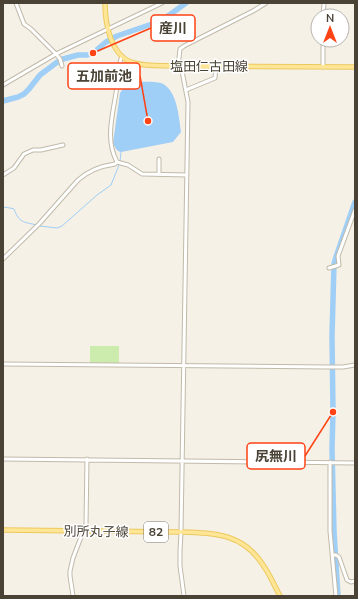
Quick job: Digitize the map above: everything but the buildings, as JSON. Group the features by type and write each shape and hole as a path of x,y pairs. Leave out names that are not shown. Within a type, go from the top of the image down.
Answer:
{"main road":[{"path":"105,3 108,29 115,46 122,56"},
{"name":"塩田仁古田線","path":"122,56 129,61 149,65 355,67"},
{"name":"別所丸子線","path":"3,530 181,532 214,534 229,537 253,552 265,567 280,596"}],"street":[{"path":"16,3 24,24 56,54 60,59 62,66"},
{"path":"3,85 56,54 162,3"},
{"path":"184,596 180,566 180,551 188,102 179,66 180,49 264,3"},
{"path":"323,48 323,67"},
{"path":"116,162 111,149 110,134 119,67 122,56"},
{"path":"186,90 215,78 216,66"},
{"path":"3,175 14,168 24,154 33,150 41,150 63,145"},
{"path":"159,159 159,174"},
{"path":"3,259 39,224 85,174 96,168 115,164 116,162 128,165 142,174 187,175"},
{"path":"330,267 339,266 338,256 355,210"},
{"path":"3,364 328,367 355,365"},
{"path":"3,459 355,463"},
{"path":"73,596 70,571 73,558 86,524 86,459"},
{"path":"330,462 330,531 334,555 336,596"},
{"path":"334,555 339,557 347,580 351,582 355,581"}],"green space":[{"path":"90,346 119,346 119,363 90,363"}],"water":[{"path":"132,82 161,83 171,91 176,104 181,132 173,142 121,152 116,149 113,143 120,93"}],"waterway":[{"path":"3,101 24,94 40,75 63,59 93,53 106,42 117,36 152,24 168,16 186,3"},
{"path":"120,162 121,152"},
{"path":"40,226 57,228 62,226 97,195 111,185 119,165"},
{"path":"338,596 334,532 332,449 332,336 334,264 355,202"},
{"path":"3,207 14,209 22,221 37,225"}],"place":[{"name":"産川","path":"93,53"},
{"name":"五加前池","path":"148,121"},
{"name":"尻無川","path":"333,412"}]}
